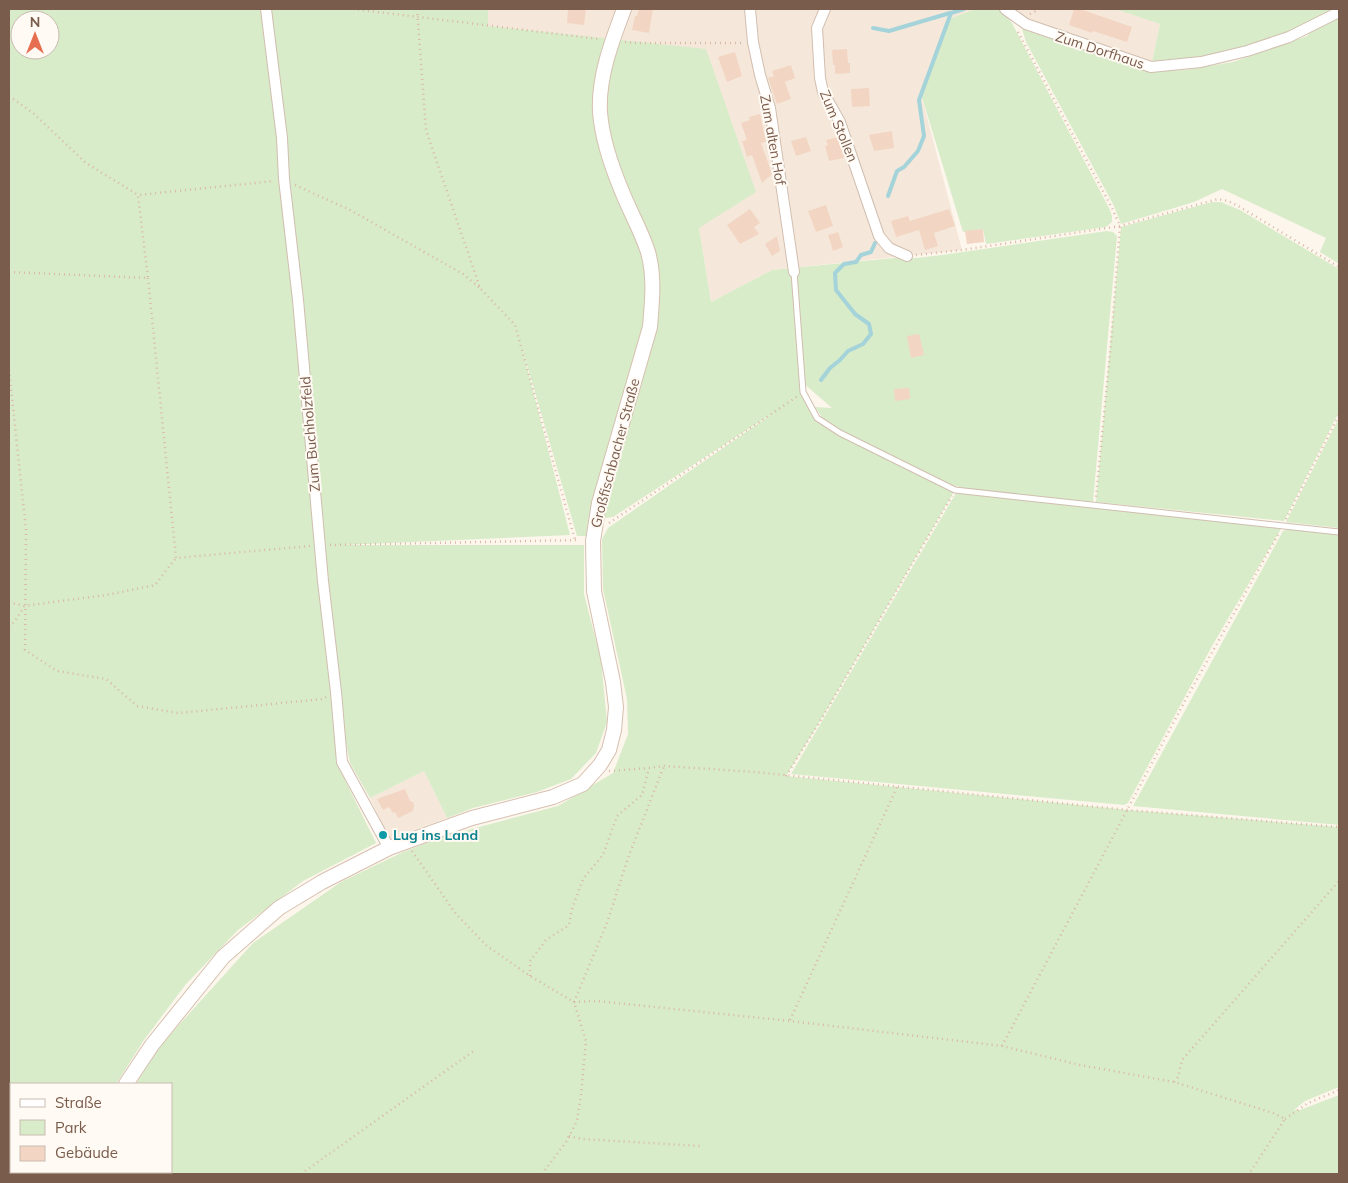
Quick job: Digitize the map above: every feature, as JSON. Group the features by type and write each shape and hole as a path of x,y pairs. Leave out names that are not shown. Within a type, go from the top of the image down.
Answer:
{"main road":[{"name":"Großfischbacher Straße","path":"127,1083 152,1045 223,957 279,908 322,882 389,848 472,818 553,797 583,784 600,765 609,750 614,730 616,707 613,682 594,591 593,541 599,503 650,328 652,300 652,278 648,253 620,189 604,142 600,111 602,84 613,40 624,9"}],"street":[{"name":"Zum Buchholzfeld","path":"266,9 282,138 284,179 298,300 323,581 342,762 389,848"},
{"name":"Zum alten Hof","path":"750,9 753,42 770,108 794,272"},
{"name":"Zum Stollen","path":"825,9 817,28 820,78 823,92 840,122 879,236 889,248 907,256"},
{"name":"Zum Dorfhaus","path":"1005,9 1020,20 1046,32 1151,67 1201,62 1247,51 1289,37 1339,12"}],"lane":[{"path":"794,272 803,392 817,418 828,426 955,490 1339,532"}],"path":[{"path":"353,9 637,44 753,42"},
{"path":"417,9 426,130 480,288"},
{"path":"1020,20 1015,27 1120,226 1095,506"},
{"path":"9,96 33,113 86,163 138,195 284,179 350,210 463,274 480,288 516,325 575,540 321,545 176,558"},
{"path":"9,602 24,606 106,595 155,585 176,558 138,195"},
{"path":"907,256 962,250 1120,226 1218,199 1228,201 1240,207 1339,267"},
{"path":"9,272 148,278"},
{"path":"9,370 26,529 25,650 57,671 106,679 137,706 178,713 322,699 336,692"},
{"path":"596,524 606,525 803,392"},
{"path":"1002,1046 1187,697 1282,527 1339,416"},
{"path":"786,776 955,490"},
{"path":"9,627 24,606"},
{"path":"600,765 611,772 664,766 755,772 1128,810 1339,827"},
{"path":"542,1174 569,1136 577,1121 582,1095 586,1041 574,1002 607,923 628,858 664,766"},
{"path":"530,976 530,961 546,940 569,925 572,909 583,879 603,855 618,816 642,795 649,768"},
{"path":"790,1020 896,787"},
{"path":"406,842 456,914 488,946 530,976 574,1002 596,1001 790,1020 1002,1046 1080,1065 1174,1082 1273,1112 1285,1119"},
{"path":"1174,1082 1178,1077 1182,1060 1339,881"},
{"path":"301,1174 475,1050"},
{"path":"1249,1174 1285,1119 1308,1103 1339,1090"},
{"path":"569,1136 582,1139 700,1146"}],"shaded area":[{"path":"488,9 975,9 949,19 921,94 962,250 772,270 711,302 699,228 613,40 488,26"},
{"path":"1005,9 1115,9 1160,24 1151,67 1046,32"},
{"path":"424,771 447,818 389,839 370,798"}],"green space":[{"path":"9,9 488,9 488,26 706,49 756,192 699,228 711,302 772,270 942,255 1107,231 1113,232 1117,236 1093,502 970,490 940,481 830,424 815,407 832,408 802,382 810,407 828,426 955,490 786,776 1128,810 1339,827 1339,1087 1305,1101 1294,1110 1300,1110 1339,1095 1339,1174 78,1174 172,1173 172,1083 137,1083 159,1047 253,943 341,882 403,852 442,837 558,806 613,773 628,734 627,699 603,589 602,539 608,528 779,409 613,517 605,518 599,503 589,514 586,536 577,536 522,348 570,535 342,545 584,545 584,594 601,660 607,722 596,753 571,779 537,792 473,808 447,818 424,771 370,798 350,763 336,692 325,599 337,764 376,843 303,881 238,930 186,984 144,1040 117,1083 10,1083 10,1173 58,1173 9,1174"},
{"path":"975,9 1000,9 1012,23 1110,210 1112,222 1106,227 986,244 983,229 963,232 921,94 949,19"},
{"path":"1115,9 1339,9 1247,51 1151,67 1160,24"},
{"path":"1339,14 1339,264 1320,252 1326,238 1222,189 1194,202 1121,224 1114,206 1026,42 1022,29 1156,71 1185,70 1233,62 1307,36 1316,25"},
{"path":"1212,202 1221,202 1240,210 1339,269 1339,412 1284,521 1096,502 1121,227"},
{"path":"1339,418 1339,528 1286,522"},
{"path":"956,493 1282,527 1212,646 1128,803 1124,805 791,774"},
{"path":"1292,528 1339,533 1339,825 1133,806 1283,531"}],"building":[{"path":"568,9 586,9 584,25 567,23"},
{"path":"639,9 653,9 649,33 632,30 635,16 637,16"},
{"path":"1074,9 1080,9 1132,27 1127,42 1069,25"},
{"path":"847,49 850,73 835,74 832,50"},
{"path":"735,52 742,76 727,82 718,57"},
{"path":"791,65 795,78 785,82 791,99 777,104 768,78 774,76 772,71"},
{"path":"869,88 870,106 852,107 851,89"},
{"path":"760,114 766,142 761,143 772,174 762,183 752,155 747,157 742,141 747,140 741,123 750,120 749,117"},
{"path":"892,131 894,148 874,151 869,135"},
{"path":"806,137 811,151 796,156 791,141"},
{"path":"838,137 844,158 829,161 825,146 828,145 826,140"},
{"path":"826,205 833,226 816,232 808,211"},
{"path":"750,209 760,223 754,227 759,234 740,244 727,225"},
{"path":"949,209 955,226 934,233 938,246 925,250 919,230 896,237 891,221 908,216 910,221"},
{"path":"983,229 984,242 967,244 965,231"},
{"path":"838,232 843,247 833,251 828,235"},
{"path":"777,236 780,251 772,256 765,244"},
{"path":"919,334 924,355 911,358 907,336"},
{"path":"909,388 910,399 895,401 894,389"},
{"path":"405,789 410,801 413,802 413,811 398,818 389,807 383,810 377,799"}],"waterway":[{"path":"888,196 897,171 904,167 918,151 924,136 919,100 951,13 964,9"},
{"path":"873,28 889,31 950,13"},
{"path":"821,380 830,368 848,351 863,344 871,334 869,324 855,314 836,290 835,273 844,264 856,262 861,255 871,252 875,243"}],"place":[{"name":"Lug ins Land","path":"383,835"}]}
